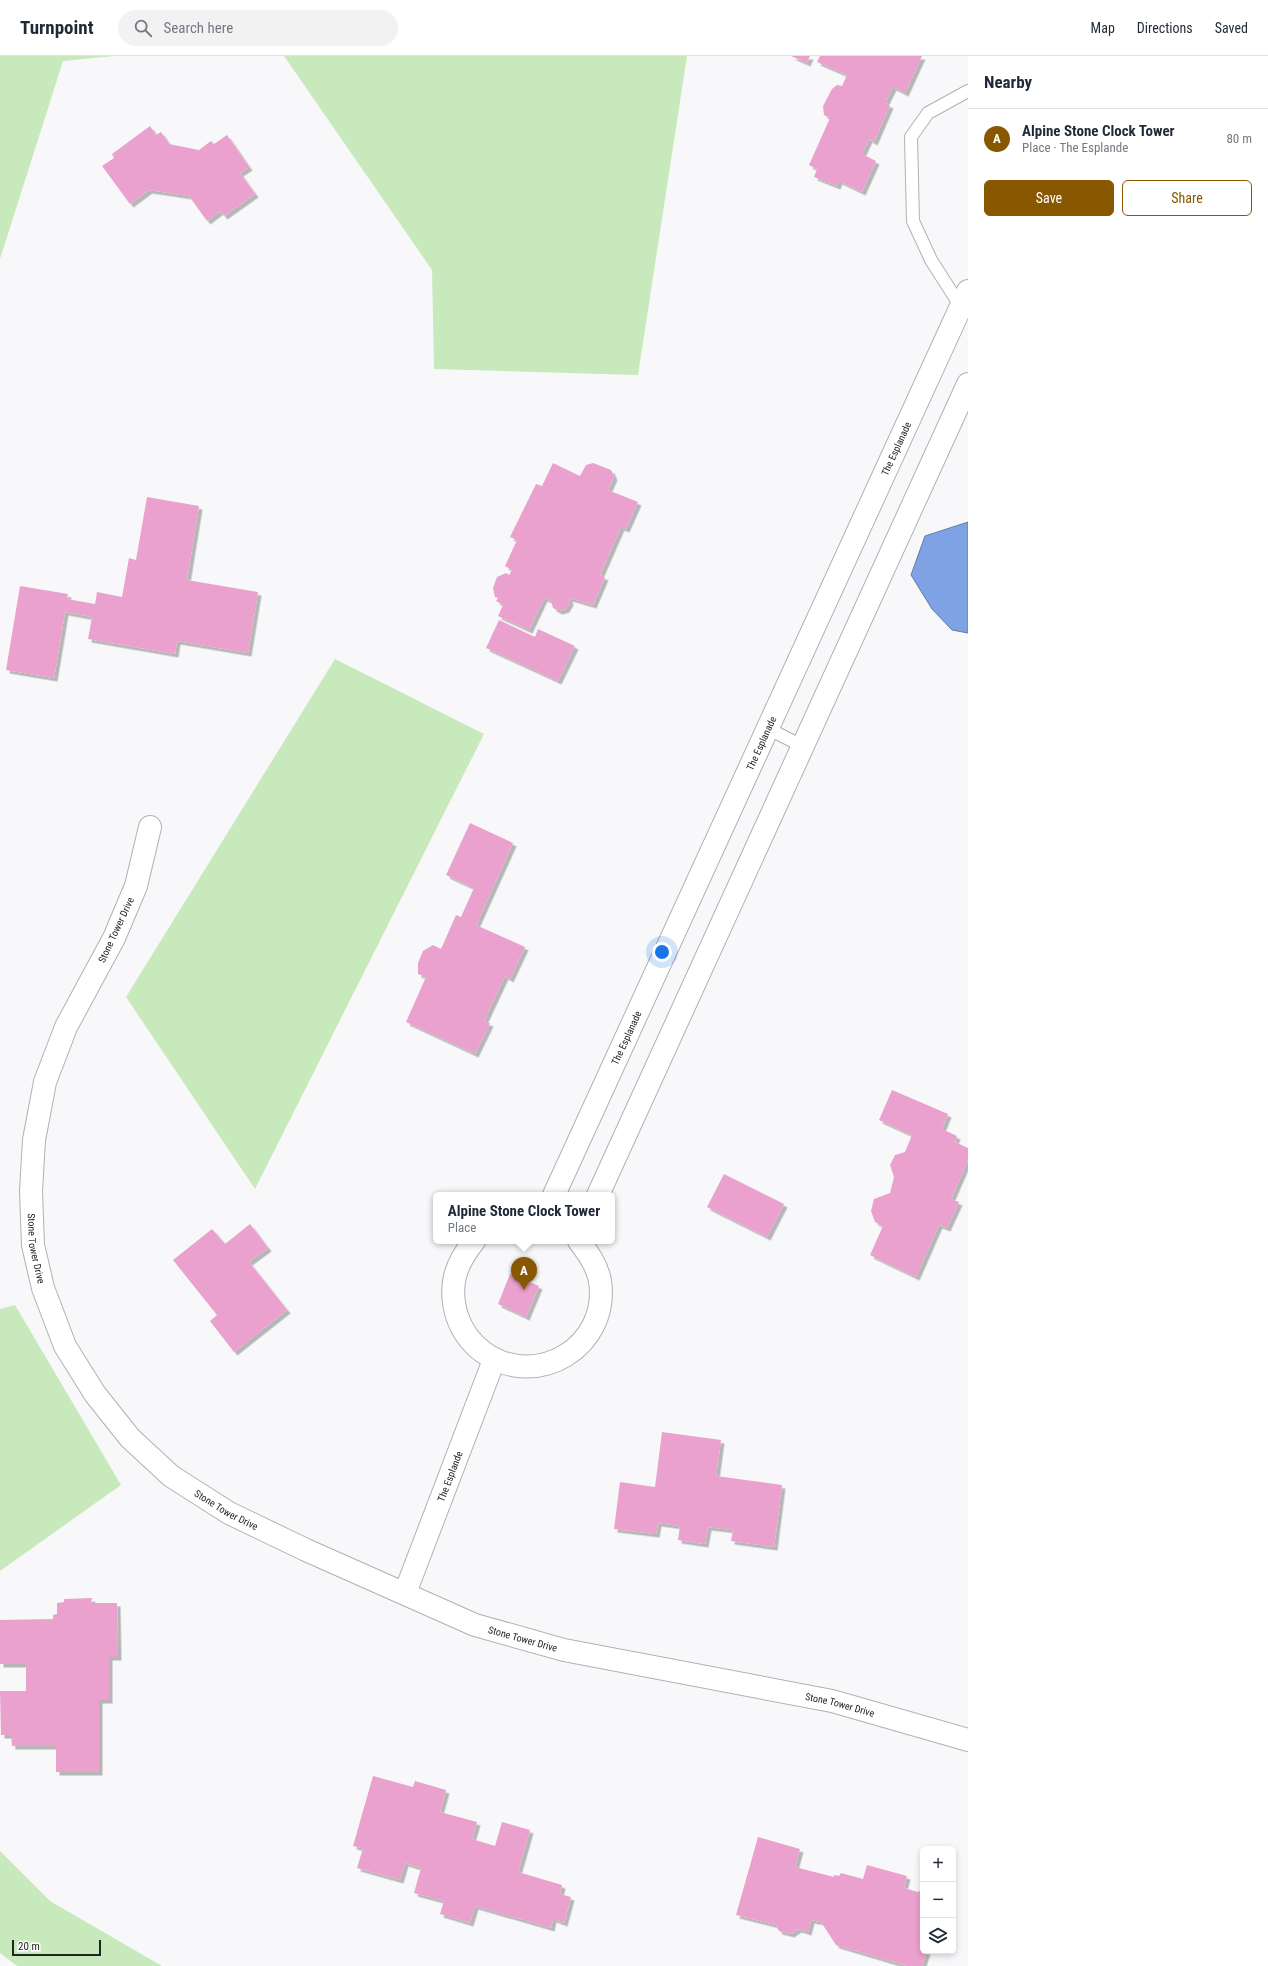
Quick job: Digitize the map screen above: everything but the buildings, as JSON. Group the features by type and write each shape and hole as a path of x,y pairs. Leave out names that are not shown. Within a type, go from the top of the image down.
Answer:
{"street":[{"name":"The Esplanade","path":"555,1192 964,299"},
{"path":"599,1192 968,384"},
{"name":"Stone Tower Drive","path":"150,827 136,886 114,938 66,1027 45,1082 34,1140 31,1191 33,1245 43,1288 66,1346 95,1394 130,1438 171,1476 230,1513 306,1550 475,1625 564,1650 832,1701 968,1740"},
{"path":"472,1244 461,1258 454,1280 453,1304 461,1327 475,1346 494,1360 516,1367 540,1367 561,1359 580,1345 594,1326 600,1303 600,1280 592,1258 581,1244"},
{"name":"The Esplande","path":"405,1593 494,1360"}],"lane":[{"path":"964,299 931,260 913,221 911,137 928,113 968,91"},
{"path":"767,728 802,746"}],"green space":[{"path":"0,56 114,56 63,61 0,259"},
{"path":"284,56 687,56 638,375 434,369 432,270"},
{"path":"335,659 484,734 255,1189 126,997"},
{"path":"15,1305 121,1485 0,1571 0,1309"},
{"path":"0,1851 50,1901 162,1966 17,1966 0,1953"}],"water":[{"path":"968,522 968,633 952,630 932,609 911,575 925,536"}],"place":[{"name":"Alpine Stone Clock Tower","path":"524,1290"}]}
